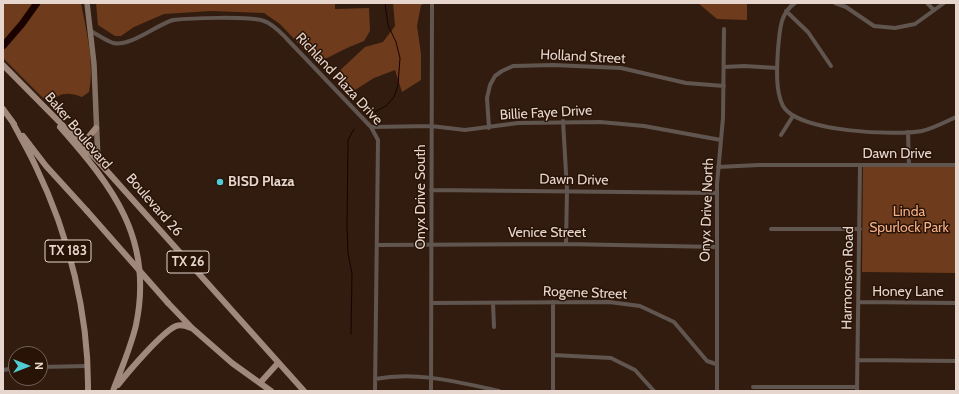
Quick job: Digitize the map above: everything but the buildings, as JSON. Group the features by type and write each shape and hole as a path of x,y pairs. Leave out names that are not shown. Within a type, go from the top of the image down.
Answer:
{"main road":[{"path":"87,3 94,64 98,161"},
{"path":"3,65 30,93"},
{"name":"Boulevard 26","path":"30,93 78,139 304,391"},
{"name":"Baker Boulevard","path":"30,93 97,169 118,202 133,235 139,262 138,309 134,330 113,391"},
{"name":"TX 183","path":"3,109 12,121 36,166 51,200 67,247 80,308 88,391"},
{"name":"TX 26","path":"12,121 46,166 168,303 192,328 232,363 271,391"},
{"path":"78,139 87,139 96,128"},
{"path":"113,391 125,376 173,328 182,325 192,328"},
{"path":"260,383 278,363"}],"street":[{"name":"Onyx Drive South","path":"430,391 432,244 432,3"},
{"path":"795,3 786,12 781,25 777,68 779,91 782,101 784,107 793,116 812,125 830,128 908,132 932,128 956,117"},
{"path":"835,3 846,7 868,22 879,27 900,28 915,24 944,3"},
{"path":"927,3 934,10"},
{"path":"786,12 808,32 831,66"},
{"name":"Richland Plaza Drive","path":"91,31 118,44 131,40 166,22 173,20 241,19 264,21 276,28 371,127 378,140 375,391"},
{"name":"Onyx Drive North","path":"717,391 717,193 724,86 724,29"},
{"name":"Holland Street","path":"489,128 487,98 490,85 498,73 513,66 553,65 622,68 686,83 724,86"},
{"path":"724,67 744,66 777,68"},
{"path":"781,135 793,116"},
{"name":"Billie Faye Drive","path":"371,127 431,126 465,130 518,123 563,122 644,126 721,140"},
{"path":"563,122 567,190 566,244"},
{"path":"908,132 909,165"},
{"name":"Dawn Drive","path":"718,167 759,165 956,165"},
{"name":"Harmonson Road","path":"857,389 860,165"},
{"name":"Dawn Drive","path":"431,190 567,190 717,193"},
{"path":"771,229 860,229"},
{"name":"Venice Street","path":"377,245 566,244 717,247"},
{"path":"553,302 553,391"},
{"name":"Honey Lane","path":"859,302 956,303"},
{"name":"Rogene Street","path":"431,303 622,303 649,309 674,322 707,361 716,364"},
{"path":"493,303 494,327"},
{"path":"553,355 611,358 635,370 654,391"},
{"path":"858,360 956,361"},
{"path":"48,367 86,366"},
{"path":"375,379 390,377 431,377 499,391"},
{"path":"753,387 857,389"}],"green space":[{"path":"3,3 81,3 90,59 91,82 89,92 82,97 72,94 60,95 49,104 3,58"},
{"path":"96,3 335,3 335,9 369,8 370,31 364,41 317,63 280,24 264,13 211,11 164,14 134,27 121,36 115,36 98,25"},
{"path":"393,3 426,3 421,5 417,26 421,54 421,80 402,92 395,70 374,78 355,90 335,75 365,47 383,42 395,26"},
{"path":"698,3 747,3 747,20 717,19"},
{"name":"Linda Spurlock Park","path":"956,166 956,273 862,272 863,167"}],"waterway":[{"path":"3,46 22,24 37,3"},
{"path":"373,113 386,106 394,97 398,85 400,58 396,42 388,25 385,3"},
{"path":"351,334 352,274 348,253 347,227 348,140 354,129"}],"place":[{"name":"BISD Plaza","path":"220,182"}]}
